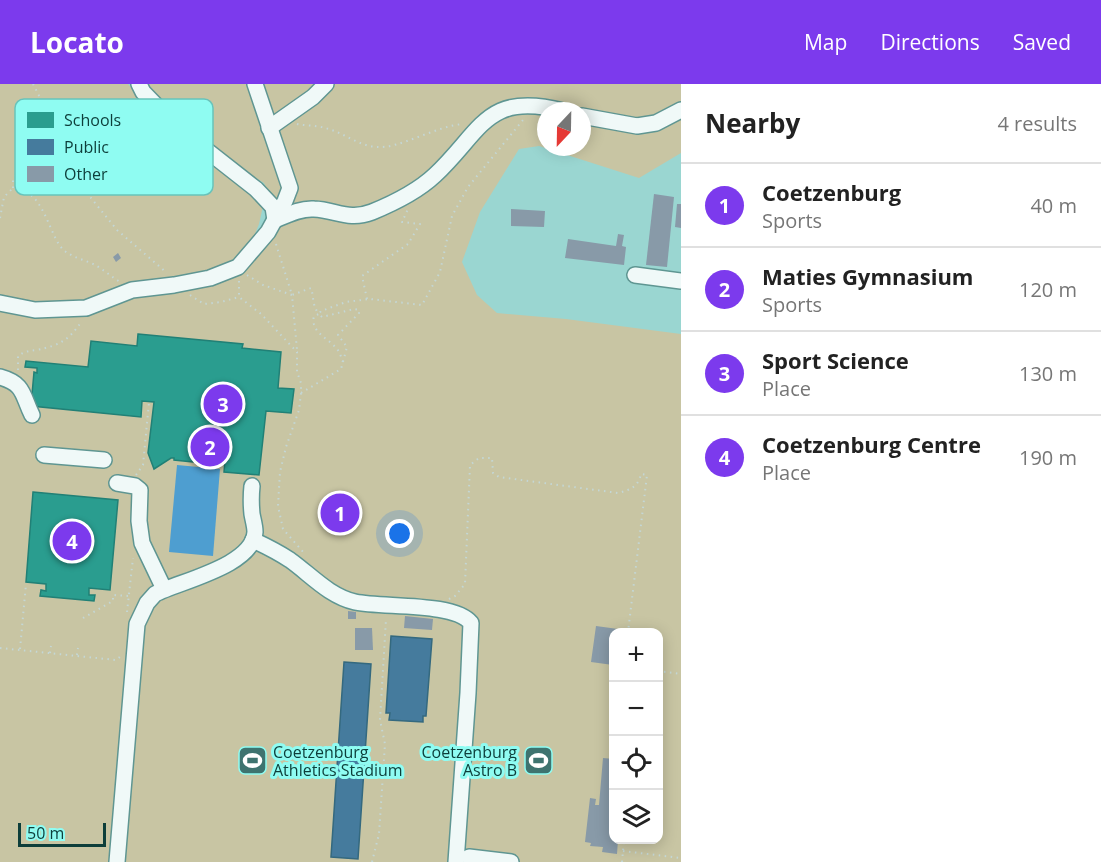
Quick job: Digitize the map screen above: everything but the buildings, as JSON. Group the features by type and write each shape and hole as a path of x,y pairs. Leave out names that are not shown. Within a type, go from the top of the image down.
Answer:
{"street":[{"path":"139,84 142,92 149,99"},
{"path":"0,303 35,310 86,308 132,290 210,278 238,267 271,226 290,188 255,84"},
{"path":"269,128 313,97 326,84"},
{"path":"271,226 296,211 313,208 344,216 358,216 371,212 401,198 435,175 486,118 508,108 537,106"},
{"path":"591,118 637,126 656,123 681,110"},
{"path":"213,155 256,189 273,207 271,226"},
{"path":"635,274 681,281"},
{"path":"6,379 26,397 32,415"},
{"path":"44,455 104,460"},
{"path":"117,483 135,486 140,490 139,521 142,543 164,589"},
{"path":"117,862 137,624 147,603 155,594 233,561 245,553 255,532 252,486"},
{"path":"253,540 290,560 336,595 353,602 448,610 463,615 471,623 462,859 511,862"}],"path":[{"path":"33,84 41,99"},
{"path":"343,363 336,348 315,328 312,322 314,316 346,302 367,299 423,305 440,272 452,216 468,187 534,106"},
{"path":"283,118 299,124 325,128 359,143 378,148 447,125 475,122 486,118"},
{"path":"0,218 4,197 14,188 15,177"},
{"path":"367,299 362,276 408,244 420,224 402,222 420,186"},
{"path":"33,195 61,247 72,255 95,265 132,290"},
{"path":"89,195 117,230 170,276 174,285 204,304 239,297"},
{"path":"271,226 291,295 296,325 297,372 302,393 280,472 278,506 283,529 294,544 310,558"},
{"path":"238,267 239,297"},
{"path":"238,267 263,285 291,295 311,288 314,308 322,316 359,310 357,316 338,335 347,347 341,369 302,393"},
{"path":"239,297 261,314 297,352"},
{"path":"6,379 17,374 18,356 24,351 53,346 71,337 83,321 86,308"},
{"path":"136,479 136,472 143,465 149,402"},
{"path":"444,600 455,596 465,584 470,465 479,458 492,458 492,473 499,477 618,493 631,490 639,483 641,474 647,475 629,628"},
{"path":"126,619 134,552"},
{"path":"20,650 26,584"},
{"path":"82,618 112,601 113,595 129,596"},
{"path":"372,862 379,834 385,744 380,720 386,606"},
{"path":"50,653 51,646"},
{"path":"0,648 116,660 122,653"},
{"path":"77,655 78,648"},
{"path":"663,672 681,674"},
{"path":"622,862 624,844"},
{"path":"623,851 681,858"}],"shaded area":[{"path":"0,84 128,84 142,99 15,99 15,195 213,195 213,160 251,191 263,206 252,241 232,264 194,276 131,283 96,299 55,303 22,302 0,295"},
{"path":"143,84 681,84 681,153 639,178 570,156 591,156 591,102 537,102 537,146 519,149 480,212 462,262 477,295 497,313 566,319 681,334 681,862 0,862 0,310 20,315 40,316 130,295 198,288 237,274 256,258 280,222 264,183 213,148 213,99 156,99"}],"water":[{"path":"177,465 220,469 213,556 169,552"}],"place":[{"name":"Sport Science","path":"223,404"},
{"name":"Maties Gymnasium","path":"210,447"},
{"name":"Coetzenburg","path":"340,513"},
{"name":"Coetzenburg Centre","path":"72,541"},
{"name":"Coetzenburg Athletics Stadium","path":"252,761"},
{"name":"Coetzenburg Astro B","path":"538,761"}]}
